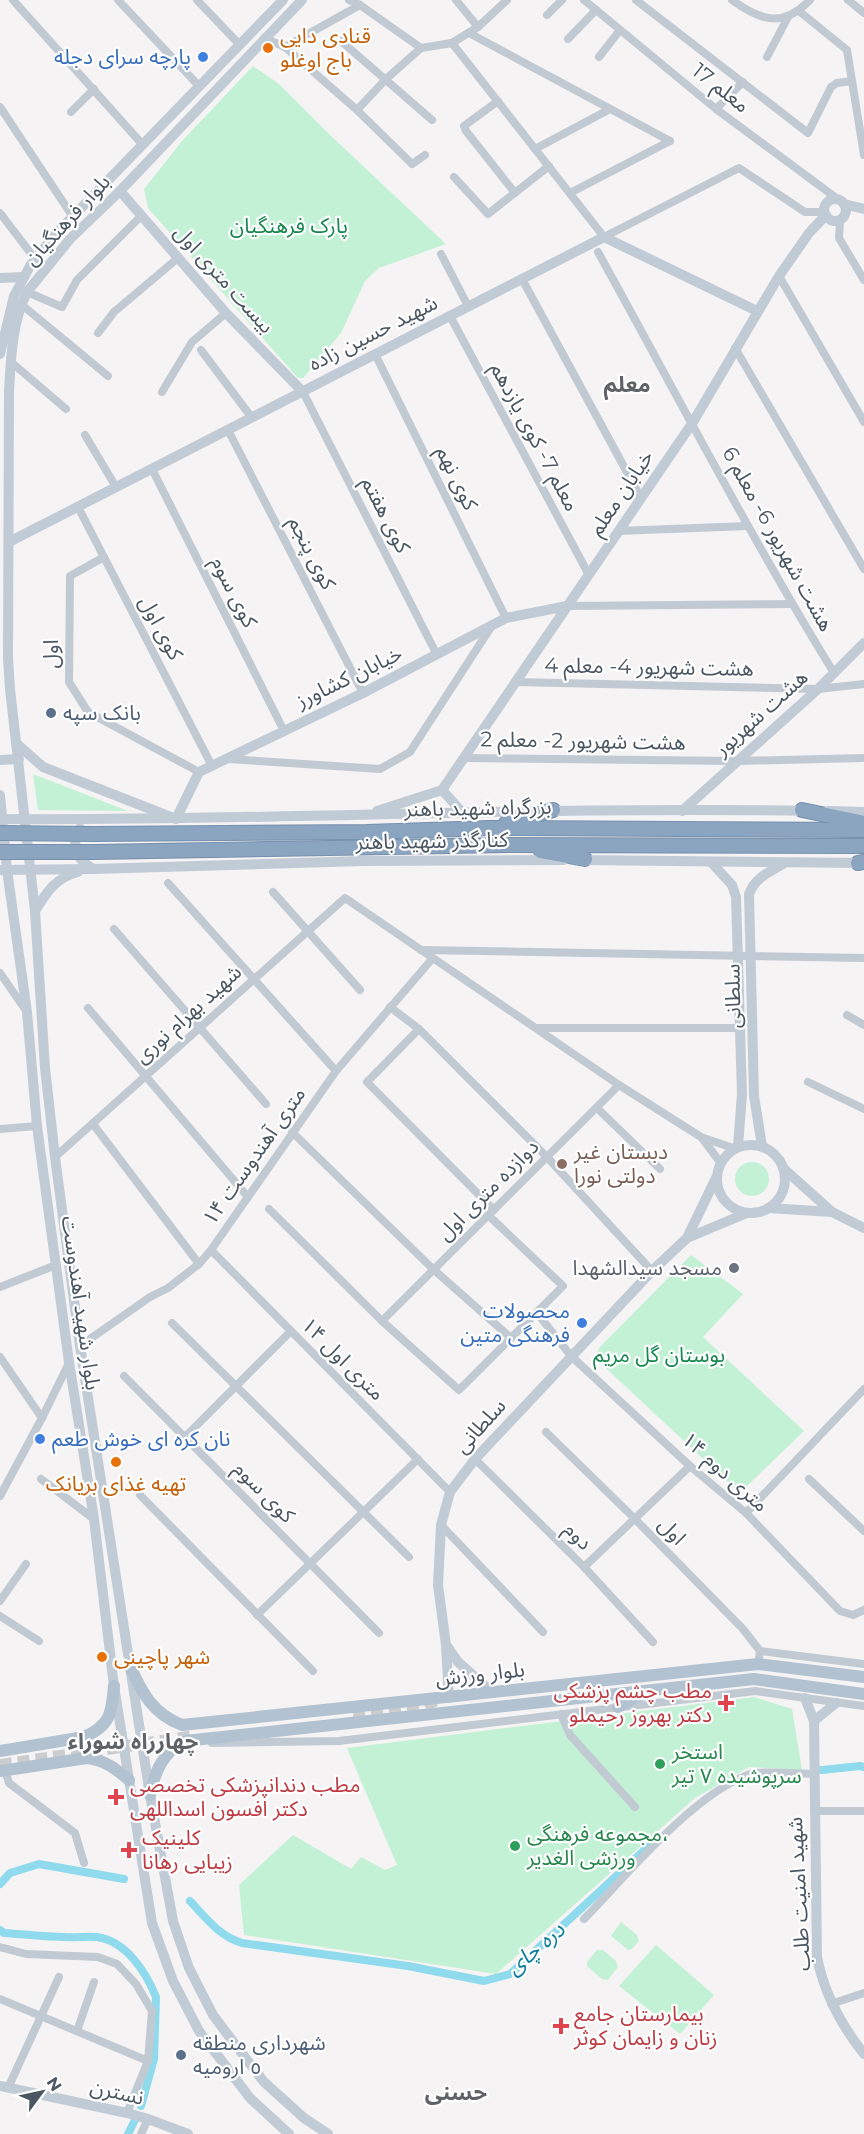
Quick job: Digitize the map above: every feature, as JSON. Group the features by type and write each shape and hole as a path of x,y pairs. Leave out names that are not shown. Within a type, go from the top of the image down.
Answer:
{"highway":[{"path":"489,828 553,810"},
{"path":"802,810 864,823"},
{"name":"بزرگراه شهید باهنر","path":"1,823 367,832 489,828 864,830"},
{"name":"بزرگراه شهید باهنر","path":"0,852 509,845 864,846"},
{"path":"509,845 585,860"}],"main road":[{"name":"بلوار فرهنگیان","path":"30,869 8,659 9,391 17,321 22,305 27,292 70,239 302,0"},
{"name":"بلوار فرهنگیان","path":"0,354 14,296 35,259 200,86 276,2"},
{"path":"276,2 281,21"},
{"name":"بیست متری اول","path":"120,190 226,313 303,392"},
{"path":"834,217 828,202 841,202 864,210"},
{"path":"834,217 846,210 841,202"},
{"path":"834,217 864,210"},
{"name":"خیابان معلم","path":"442,790 693,422 779,276 809,233 834,217"},
{"path":"604,237 757,311"},
{"name":"شهید حسین زاده","path":"9,542 604,237"},
{"path":"0,278 24,277"},
{"name":"خیابان کشاورز","path":"199,772 363,693 506,618 567,606"},
{"name":"هشت شهریور","path":"682,811 834,673 860,653 864,643"},
{"path":"16,743 43,767 176,819 199,772"},
{"path":"0,760 19,759"},
{"path":"366,814 442,790 462,812"},
{"path":"0,795 1,823"},
{"name":"کنارگذر شهید باهنر","path":"1,823 25,818 93,827 176,819 553,810 864,812"},
{"name":"بلوار شهید آهندوست","path":"1,823 4,870 13,906 27,1012 37,1126 69,1362 94,1519 114,1686 152,1923 173,1981 199,2031 250,2098 288,2134"},
{"path":"93,827 79,829 74,845 80,860 93,869"},
{"name":"کنارگذر شهید باهنر","path":"4,870 363,861 585,860 862,863"},
{"name":"سلطانی","path":"711,862 732,885 736,897 742,1094 736,1147"},
{"name":"سلطانی","path":"762,1146 754,1096 749,894 752,884 785,863"},
{"name":"بلوار شهید آهندوست","path":"30,869 35,911 45,1068 80,1346 138,1722 173,1921 189,1968 208,2006 234,2043 264,2082 304,2118 328,2134"},
{"path":"35,911 50,887 66,875 93,869"},
{"path":"0,892 13,906"},
{"path":"31,1070 45,1068"},
{"path":"750,1144 762,1146 772,1152 783,1167 785,1184 781,1196 763,1211 747,1213 687,1238 716,1178 720,1162 736,1147 750,1144"},
{"path":"783,1167 832,1212 864,1228"},
{"path":"716,1178 716,1185 725,1201 739,1211 747,1213"},
{"path":"768,1208 832,1212"},
{"name":"سلطانی","path":"449,1698 446,1645 438,1585 441,1525 450,1492 475,1459 571,1356 652,1271 687,1238"},
{"path":"446,1645 458,1662 493,1693"},
{"name":"بلوار ورزش","path":"182,1725 758,1664 864,1677"},
{"path":"130,1666 144,1696 152,1706 171,1721 182,1725"},
{"name":"بلوار ورزش","path":"185,1741 754,1679 864,1694"},
{"path":"0,1750 84,1737 94,1733 110,1718 114,1686"},
{"path":"618,1707 650,1689"},
{"path":"805,1698 814,1721 836,1703"},
{"name":"شهید امنیت طلب","path":"814,1721 817,1956 820,1976 831,2004 864,2054"},
{"path":"120,1725 138,1722"},
{"path":"182,1725 178,1727 176,1734 180,1740 185,1741"},
{"path":"84,1737 93,1747 93,1752 87,1758"},
{"path":"150,1795 154,1778 165,1756 173,1747 185,1741"},
{"path":"126,1760 144,1757"},
{"path":"3,1771 87,1758 98,1759 109,1764 129,1780"},
{"name":"نسترن","path":"4,2087 127,2113 188,2134"}],"street":[{"path":"13,0 143,145"},
{"path":"118,0 200,86"},
{"path":"197,0 239,44"},
{"path":"349,0 360,5 421,48"},
{"path":"456,0 478,27"},
{"path":"357,110 386,79 421,48 452,43 478,27 507,0"},
{"path":"547,15 562,0"},
{"name":"معلم 17","path":"584,0 716,109 841,202"},
{"path":"636,0 808,133 831,87 837,83 852,81"},
{"path":"732,0 751,14 771,19 788,17 799,11 810,0"},
{"path":"848,0 864,12"},
{"path":"285,47 360,5"},
{"path":"568,39 596,10"},
{"path":"799,11 847,50 864,155"},
{"path":"767,57 788,17"},
{"path":"598,57 620,30"},
{"path":"469,33 670,141 570,193"},
{"path":"264,38 285,47 357,110 412,164 425,156"},
{"path":"341,41 432,120"},
{"path":"452,43 604,237 739,168 805,212 834,217 839,238 864,280"},
{"path":"716,109 743,82"},
{"path":"71,112 94,89"},
{"path":"498,101 464,126 515,193"},
{"path":"0,107 73,217"},
{"path":"535,149 610,109"},
{"path":"454,177 488,214 549,166"},
{"path":"0,213 35,259"},
{"path":"27,292 62,307 77,280 141,216"},
{"name":"هشت شهریور 6- معلم 6","path":"598,252 693,422 747,526 834,673"},
{"path":"441,254 468,306"},
{"path":"98,333 114,312 178,258"},
{"path":"779,276 864,422"},
{"path":"522,279 641,498"},
{"path":"22,305 108,376"},
{"path":"162,392 192,342 226,313"},
{"name":"معلم 7- کوی یازدهم","path":"450,316 589,575"},
{"path":"735,348 864,569"},
{"path":"201,350 252,418"},
{"name":"کوی نهم","path":"375,354 506,618"},
{"path":"11,362 66,409"},
{"name":"کوی هفتم","path":"303,392 437,655"},
{"name":"کوی پنجم","path":"228,430 363,693"},
{"path":"85,435 116,487"},
{"name":"کوی سوم","path":"152,469 284,731"},
{"name":"کوی اول","path":"78,507 212,766"},
{"path":"618,531 747,526"},
{"name":"اول","path":"104,557 70,576 69,682 88,712 199,772"},
{"path":"567,606 792,604"},
{"path":"228,759 380,769 410,752 492,625"},
{"name":"هشت شهریور 4- معلم 4","path":"516,682 818,689 864,684"},
{"name":"هشت شهریور 2- معلم 2","path":"464,758 737,761 864,758"},
{"path":"168,883 336,1071"},
{"path":"273,892 360,990"},
{"name":"شهید بهرام نوری","path":"55,1157 345,898 419,950"},
{"path":"114,929 266,1104"},
{"path":"419,950 752,954 864,958"},
{"path":"419,950 619,1085 701,1137 736,1147"},
{"name":"۱۴ متری آهندوست","path":"80,1346 150,1297 168,1288 199,1264 336,1071 432,959"},
{"path":"0,973 27,1012"},
{"path":"390,1007 419,1029 547,1157 652,1271"},
{"path":"88,1008 248,1197"},
{"path":"847,1015 864,1024"},
{"path":"536,1028 740,1028"},
{"path":"269,1209 382,1321 459,1390 563,1286 368,1082 419,1029"},
{"path":"808,1082 864,1109"},
{"name":"دوازده متری اول","path":"382,1321 619,1085"},
{"path":"597,1108 660,1169"},
{"path":"93,1124 199,1264"},
{"path":"0,1129 37,1126"},
{"path":"292,1132 433,1269 511,1338"},
{"path":"701,1137 720,1162"},
{"name":"۱۴ متری اول","path":"211,1250 450,1492"},
{"path":"0,1287 56,1265"},
{"name":"۱۴ متری دوم","path":"537,1313 571,1356 690,1466 746,1513 840,1611 853,1615 864,1610"},
{"path":"172,1323 409,1557"},
{"path":"185,1437 291,1331"},
{"path":"0,1357 42,1418"},
{"path":"0,1496 69,1362"},
{"name":"کوی سوم","path":"124,1376 379,1633"},
{"path":"746,1513 864,1389"},
{"name":"اول","path":"546,1432 743,1629 759,1651"},
{"path":"257,1615 418,1459"},
{"name":"دوم","path":"475,1459 584,1567 653,1642"},
{"path":"584,1567 690,1466"},
{"path":"41,1479 94,1519"},
{"path":"809,1479 864,1531"},
{"path":"140,1495 313,1671"},
{"path":"441,1525 543,1632"},
{"path":"0,1601 27,1564"},
{"path":"0,1616 39,1641"},
{"path":"758,1664 759,1651 864,1664"},
{"path":"204,1738 210,1743 339,1741 457,1725 755,1691 864,1706"},
{"path":"451,1713 457,1725"},
{"path":"561,1714 570,1735 635,1807"},
{"path":"3,1771 9,1783 75,1833 84,1863"},
{"path":"584,1919 667,1834 715,1791 752,1773 814,1774"},
{"path":"814,1812 864,1811"},
{"path":"0,1947 26,1954 98,1957 117,1964 136,1984 152,2011 148,2061 127,2113"},
{"path":"4,2087 42,2015 58,1977"},
{"path":"77,2031 94,1982"},
{"path":"831,2004 864,1993"},
{"path":"0,2000 42,2015 148,2061"},
{"path":"141,2134 148,2119"}],"green space":[{"name":"پارک فرهنگیان","path":"253,66 279,84 446,244 379,268 365,281 341,333 303,378 298,378 148,208 144,189 182,141"},
{"path":"33,774 128,811 38,810"},
{"path":"752,1162 764,1167 769,1179 764,1191 752,1196 740,1191 735,1179 740,1167"},
{"name":"بوستان گل مریم","path":"691,1255 743,1294 703,1337 804,1431 747,1486 736,1486 728,1482 595,1358 599,1348"},
{"name":"مجموعه فرهنگی، ورزشی الغدیر","path":"754,1697 792,1709 802,1770 749,1767 695,1798 496,1974 244,1935 239,1885 293,1835 351,1869 361,1857 385,1870 397,1865 347,1748"},
{"path":"621,1922 637,1935 639,1941 632,1949 628,1950 611,1936"},
{"path":"656,1945 714,1995 680,2034 619,1986"},
{"path":"597,1950 603,1950 616,1961 618,1967 608,1980 602,1979 587,1966 587,1962"}],"waterway":[{"name":"دره چای","path":"822,1770 864,1767"},
{"name":"دره چای","path":"190,1901 226,1936 242,1943 408,1966 484,1981 510,1974 650,1845"},
{"name":"دره چای","path":"0,1884 10,1873 39,1864 124,1879"},
{"path":"0,1930 4,1933 42,1936 97,1937 117,1945 134,1959 156,1997 154,2059 141,2106"},
{"path":"128,2134 135,2120"}],"tunnel":[{"path":"353,1713 423,1706 439,1699"},
{"path":"0,1765 195,1736"}],"place":[{"name":"قنادی دایی باج اوغلو","path":"268,48"},
{"name":"پارچه سرای دجله","path":"203,57"},
{"name":"بانک سپه","path":"51,713"},
{"name":"دبستان غیر دولتی نورا","path":"562,1164"},
{"name":"مسجد سیدالشهدا","path":"734,1268"},
{"name":"محصولات فرهنگی متین","path":"582,1323"},
{"name":"نان کره ای خوش طعم","path":"40,1439"},
{"name":"تهیه غذای بریانک","path":"116,1462"},
{"name":"شهر پاچینی","path":"102,1657"},
{"name":"مطب چشم پزشکی دکتر بهروز رحیملو","path":"726,1703"},
{"name":"استخر سرپوشیده ۷ تیر","path":"660,1764"},
{"name":"مطب دندانپزشکی تخصصی دکتر افسون اسداللهی","path":"116,1797"},
{"name":"مجموعه فرهنگی، ورزشی الغدیر","path":"515,1846"},
{"name":"کلینیک زیبایی رهانا","path":"129,1850"},
{"name":"بیمارستان جامع زنان و زایمان کوثر","path":"561,2026"},
{"name":"شهردارى منطقه ٥ ارومیه","path":"181,2055"}],"district":[{"name":"معلم","path":"627,384"},
{"name":"چهارراه شوراء","path":"133,1741"},
{"name":"حسنی","path":"456,2092"}]}
